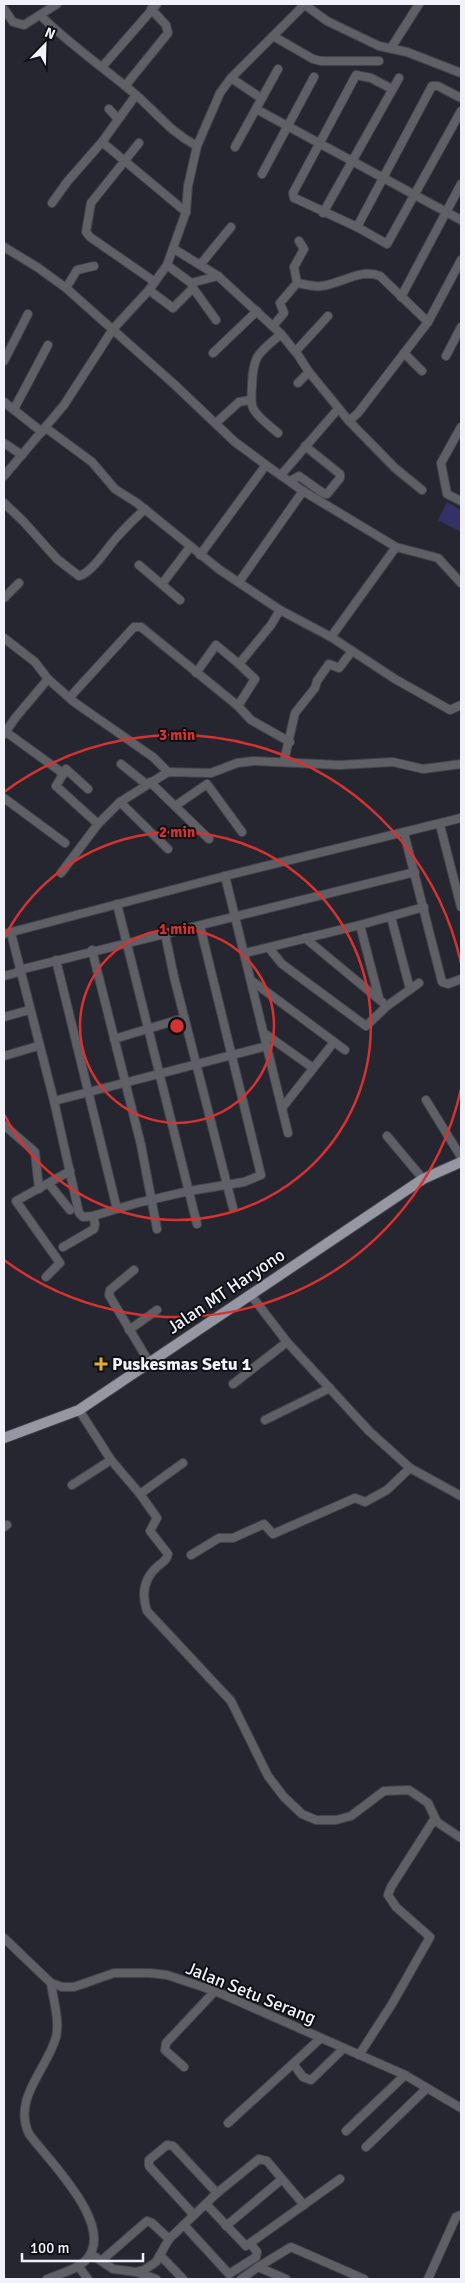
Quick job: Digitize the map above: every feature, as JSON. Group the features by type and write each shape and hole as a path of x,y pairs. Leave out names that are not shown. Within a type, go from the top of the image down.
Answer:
{"main road":[{"name":"Jalan MT Haryono","path":"4,1438 79,1410 423,1179 461,1162"}],"street":[{"path":"4,9 8,18 20,25 28,24 57,4"},
{"path":"4,476 44,430 79,384 113,329 149,290 167,266 186,212 188,186 196,146 212,109 231,78 305,4 327,21 356,36 379,46 391,48 461,73"},
{"path":"391,48 419,4"},
{"path":"102,67 154,6 166,25 168,33 125,86"},
{"path":"40,15 58,34 136,95 160,121 196,146"},
{"path":"272,36 297,51 321,61 379,61"},
{"path":"235,147 278,69"},
{"path":"392,89 371,78 356,74 294,196 323,213 357,227 387,244 461,111"},
{"path":"262,174 314,77"},
{"path":"231,78 261,98"},
{"path":"323,213 399,78"},
{"path":"357,227 432,86 438,86 461,98"},
{"path":"52,203 67,182 102,142 117,118 136,95"},
{"path":"109,109 117,118"},
{"path":"256,109 461,220"},
{"path":"102,142 186,212"},
{"path":"139,144 91,203 86,232 155,282"},
{"path":"401,297 461,184"},
{"path":"200,265 231,227"},
{"path":"273,326 284,312 280,304 297,283 294,267 304,248 299,241"},
{"path":"4,247 31,262 66,288 235,442 266,465 303,491 396,547 438,558 461,583"},
{"path":"174,249 218,276 273,326 296,351 309,372 338,409 395,468 422,490"},
{"path":"349,421 358,413 428,322 461,262"},
{"path":"66,288 77,270 94,266"},
{"path":"167,266 192,286 216,320"},
{"path":"297,283 320,286 373,273 380,276 428,322"},
{"path":"149,290 172,308 192,286 218,276"},
{"path":"213,353 257,311"},
{"path":"4,361 28,314"},
{"path":"296,351 328,316"},
{"path":"446,356 461,327"},
{"path":"278,433 256,412 251,400 253,362 256,356 281,334"},
{"path":"14,409 48,345"},
{"path":"404,353 422,371"},
{"path":"298,384 309,372"},
{"path":"216,424 239,402 251,400"},
{"path":"4,402 92,462 115,489 145,509 200,555 280,610 331,637 448,709 455,710 461,705"},
{"path":"280,474 338,409"},
{"path":"461,427 441,463 447,494 461,502"},
{"path":"4,443 22,456"},
{"path":"290,481 299,476 323,494 327,494 340,478 340,474 305,446"},
{"path":"200,555 266,465"},
{"path":"239,582 303,491"},
{"path":"4,504 23,521 57,559 79,576 84,575 116,538 145,509"},
{"path":"162,584 190,547"},
{"path":"331,637 396,547"},
{"path":"139,565 180,600"},
{"path":"4,598 19,583"},
{"path":"239,664 271,625 280,610"},
{"path":"70,697 136,626 141,627 238,706 251,720 290,742"},
{"path":"4,638 35,662 48,679 70,697 152,757 168,772"},
{"path":"196,673 216,645 255,679 238,706"},
{"path":"284,761 297,708 315,688 317,681 329,664 339,668 352,651"},
{"path":"48,679 5,733 64,774"},
{"path":"61,873 98,824 120,802 168,772 211,773 237,763 284,761 340,765 393,762 423,769 461,764"},
{"path":"121,764 148,783 175,806 209,839"},
{"path":"88,789 66,769 56,787 98,824"},
{"path":"175,806 207,784 242,832"},
{"path":"4,798 65,843"},
{"path":"120,802 168,849"},
{"path":"200,926 261,1174 260,1177 244,1182 189,1191 93,1216 80,1216 54,1101 19,971 7,934 225,876 440,825 461,818"},
{"path":"440,825 461,907"},
{"path":"404,833 442,982 448,984 461,979"},
{"path":"4,976 92,950 200,926 415,872"},
{"path":"225,876 288,1133"},
{"path":"117,904 196,1224"},
{"path":"245,953 360,925 424,907"},
{"path":"391,917 410,989"},
{"path":"360,925 378,998"},
{"path":"165,934 184,1018 233,1208"},
{"path":"305,938 387,1006"},
{"path":"269,948 282,964 364,1026 369,1024 387,1006 419,984"},
{"path":"92,950 126,1083 157,1229"},
{"path":"56,960 90,1092 117,1209"},
{"path":"252,981 345,1050"},
{"path":"4,1017 29,1010"},
{"path":"114,1039 184,1018"},
{"path":"264,1033 313,1068"},
{"path":"282,1108 334,1042"},
{"path":"4,1056 38,1046"},
{"path":"54,1101 266,1046"},
{"path":"426,1100 461,1157"},
{"path":"4,1125 35,1152 39,1189"},
{"path":"387,1136 423,1179"},
{"path":"46,1277 60,1263 16,1201 70,1171"},
{"path":"49,1184 70,1210"},
{"path":"63,1247 94,1229 93,1216"},
{"path":"134,1270 109,1293 149,1362"},
{"path":"251,1295 287,1342 369,1431 410,1468 461,1496"},
{"path":"129,1330 157,1310"},
{"path":"233,1384 287,1342"},
{"path":"265,1420 330,1388"},
{"path":"79,1410 111,1460 140,1494 157,1518 150,1528 151,1532 168,1554 167,1558 154,1569 145,1583 143,1594 146,1610 221,1688 231,1701 268,1776 284,1797 309,1818 323,1821 351,1816 384,1791 408,1790 428,1803 435,1818 461,1838"},
{"path":"72,1485 111,1460"},
{"path":"140,1494 183,1463"},
{"path":"191,1556 219,1538 231,1539 264,1524 273,1534 355,1498 365,1502 387,1490 410,1468"},
{"path":"359,2055 392,2004 430,1937 396,1907 388,1895 396,1879 435,1818"},
{"path":"4,1938 51,1983 57,2035 50,2052 40,2068 26,2104 25,2126 88,2213 93,2235 91,2254 78,2266 47,2279"},
{"name":"Jalan Setu Serang","path":"51,1983 68,1988 114,1974 150,1973 167,1975 215,1991 405,2075 461,2108"},
{"path":"184,2067 165,2050 166,2043 215,1991"},
{"path":"228,2122 294,2065 321,2038"},
{"path":"294,2065 303,2077 311,2080 344,2048"},
{"path":"346,2132 405,2075"},
{"path":"366,2147 427,2088"},
{"path":"194,2215 149,2166 149,2160 167,2145 173,2146 217,2193"},
{"path":"136,2272 148,2268 160,2255 169,2239 217,2193 259,2159 267,2161 281,2180 304,2205"},
{"path":"206,2204 243,2244 251,2244 340,2179"},
{"path":"226,2226 281,2180"},
{"path":"428,2279 456,2217 461,2215"},
{"path":"101,2262 147,2221 152,2223 169,2239"},
{"path":"184,2225 224,2270 230,2274 256,2257 256,2252 251,2244"},
{"path":"241,2279 292,2247 364,2279"},
{"path":"91,2254 112,2269 136,2272 156,2279"},
{"path":"160,2255 183,2279"},
{"path":"78,2266 88,2279"},
{"path":"258,2267 286,2279"}],"shaded area":[{"path":"447,502 461,510 461,532 438,520"}],"place":[{"name":"Puskesmas Setu 1","path":"101,1364"}]}
